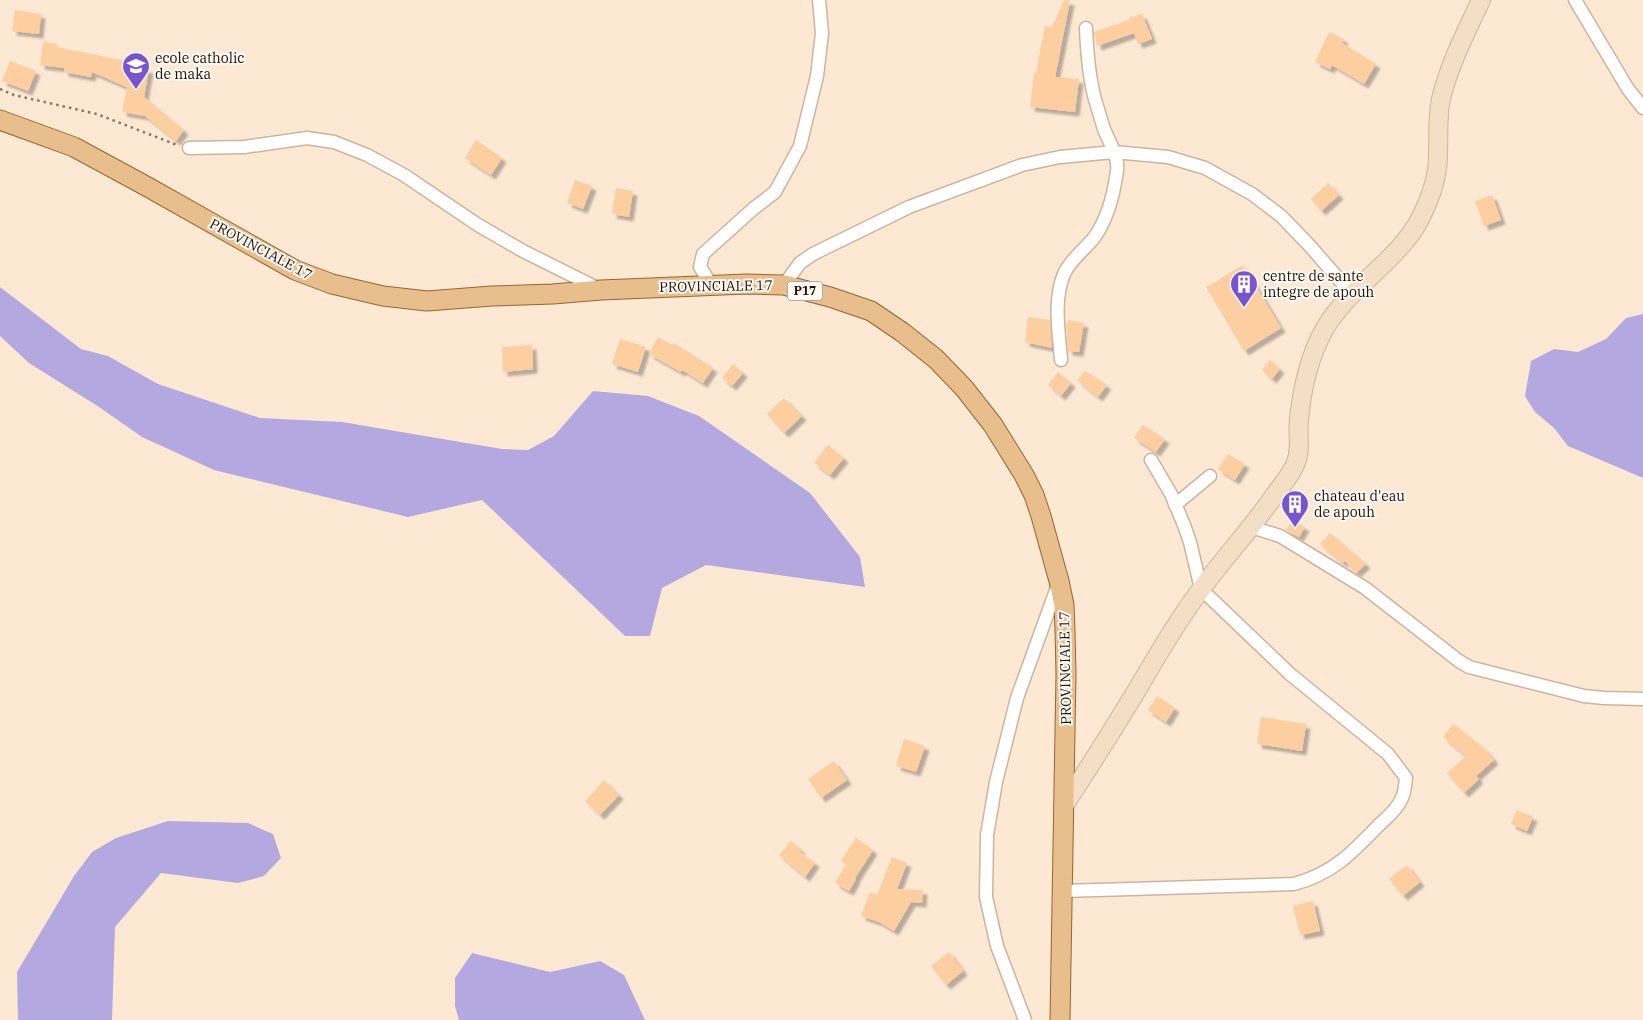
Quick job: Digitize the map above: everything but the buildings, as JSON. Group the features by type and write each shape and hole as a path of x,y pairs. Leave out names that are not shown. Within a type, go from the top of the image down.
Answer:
{"main road":[{"name":"PROVINCIALE 17","path":"0,120 74,147 295,270 332,284 383,296 427,300 601,290 747,284 784,285 830,297 871,311 902,332 936,359 964,388 993,425 1034,495 1048,540 1064,605 1066,639 1060,1020"}],"street":[{"path":"712,286 700,267 703,254 775,192 800,146 817,76 822,33 819,0"},
{"path":"1064,804 1099,753 1182,616 1273,498 1297,462 1300,450 1298,420 1303,391 1310,363 1320,340 1331,318 1351,293 1398,248 1420,219 1433,187 1437,168 1438,121 1441,99 1457,52 1481,0"},
{"path":"1575,0 1628,89 1643,108"},
{"path":"1061,360 1057,298 1065,273 1080,252 1094,238 1103,222 1113,193 1118,169 1114,152 1103,128 1095,100 1087,58 1086,28"},
{"path":"189,148 244,147 307,138 334,142 367,155 404,175 486,230 553,267 601,290"},
{"path":"784,285 800,263 813,254 910,207 1022,165 1060,156 1114,152 1168,157 1205,168 1252,194 1281,216 1351,293"},
{"path":"1063,891 1294,884 1322,874 1350,855 1397,808 1402,799 1406,778 1388,754 1290,674 1201,589 1190,542 1176,505 1151,460"},
{"path":"1176,505 1210,476"},
{"path":"1251,527 1280,536 1365,588 1469,667 1584,696 1643,699"},
{"path":"1025,1020 996,946 986,897 988,835 996,782 1017,698 1059,581"}],"path":[{"path":"0,89 14,95 97,114 171,144 189,148"}],"shaded area":[{"path":"0,287 81,349 108,356 158,384 260,418 342,422 502,449 528,450 554,436 593,391 648,396 699,416 810,493 860,557 865,587 706,565 662,588 650,636 625,636 482,500 408,517 214,470 142,437 99,407 29,363 0,336"},
{"path":"1643,314 1643,478 1568,446 1554,428 1535,412 1525,396 1531,361 1554,349 1578,352 1606,339 1626,318"},
{"path":"168,821 248,823 273,834 281,858 264,876 238,883 161,873 115,927 112,1020 18,1020 17,972 74,876 92,852 116,838"},
{"path":"472,953 550,972 600,961 624,975 645,1020 459,1020 455,1006 455,978"}],"place":[{"name":"ecole catholic de maka","path":"136,90"},
{"name":"centre de sante integre de apouh","path":"1244,308"},
{"name":"chateau d'eau de apouh","path":"1295,528"}]}
